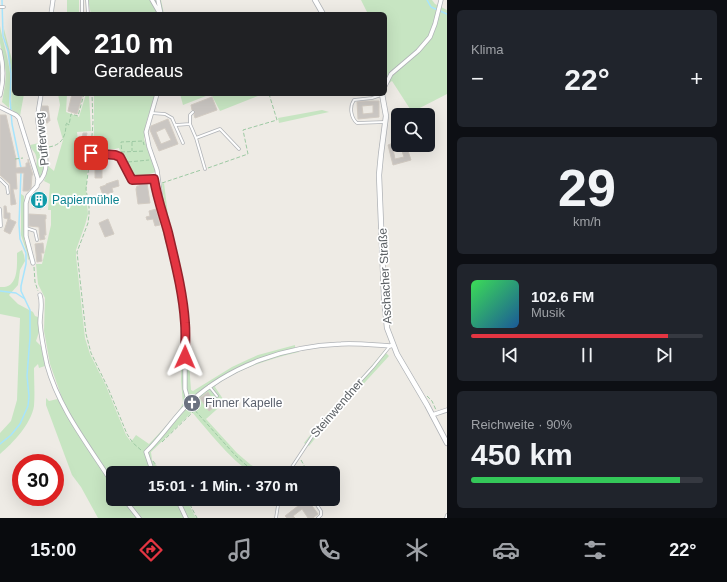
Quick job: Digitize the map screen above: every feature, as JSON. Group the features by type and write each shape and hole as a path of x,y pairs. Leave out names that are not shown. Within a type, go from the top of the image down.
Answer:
{"street":[{"path":"51,12 53,0"},
{"path":"152,0 159,12"},
{"path":"158,0 160,12"},
{"path":"315,0 322,12"},
{"path":"387,82 391,74 418,51 430,37 441,0"},
{"path":"0,51 4,73 0,95"},
{"name":"Pufferweg","path":"33,263 26,236 26,199 44,173 46,166 38,117 41,96"},
{"path":"156,96 147,126 147,138 159,178 163,214 177,272 184,310 185,382 189,403"},
{"name":"Aschacher Straße","path":"382,96 386,110 386,122 379,175 387,328 391,346 447,443"},
{"path":"2,108 19,118 34,164 38,182"},
{"path":"40,296 42,303 41,332 48,366 68,414 106,473"},
{"path":"151,466 146,452 189,403 209,386 245,365 293,350 310,347 341,344 391,346"},
{"path":"432,415 447,410"},
{"path":"130,506 139,518"},
{"path":"180,506 186,518"}],"lane":[{"path":"82,0 82,12"},
{"path":"87,0 88,12"},
{"path":"377,96 354,100 351,106 353,119 357,123 386,122"},
{"path":"193,112 190,115 190,124 196,138 205,169"},
{"path":"151,114 165,114 172,118 183,143"},
{"path":"176,126 190,124"},
{"path":"196,138 220,129 239,149"},
{"path":"91,153 115,155 120,157 132,180 159,178"},
{"path":"0,179 7,186 8,193"},
{"path":"154,179 158,201 163,214"},
{"path":"0,209 0,226"},
{"path":"26,228 35,231 37,240"},
{"name":"Steinwendner","path":"292,466 322,422 391,346"},
{"path":"209,386 216,396"},
{"path":"276,518 278,506"},
{"path":"318,506 321,511 321,515 318,518"}],"path":[{"path":"44,150 55,146 62,141 66,131 66,123 69,125 71,114 78,116 83,96"},
{"path":"92,96 93,122 91,153 86,189 89,215 88,223 77,252 87,341 93,358 108,388 127,434 141,450 146,452"},
{"path":"160,183 248,154 243,130 277,120 270,96"},
{"path":"121,152 146,151 143,141 121,142 121,152 124,157"},
{"path":"132,142 132,151"},
{"path":"15,159 23,158"},
{"path":"126,163 149,160"},
{"path":"33,263 35,282 40,296"},
{"path":"189,403 235,455 248,466"},
{"path":"157,446 194,410"},
{"path":"298,456 304,466"},
{"path":"152,460 157,466"},
{"path":"191,506 197,518"}],"green space":[{"path":"67,0 79,0 79,12 67,12"},
{"path":"88,0 161,0 164,12 91,12"},
{"path":"361,0 432,0 435,4 447,10 447,94 420,108 409,108 392,81 387,85 387,12 367,12"},
{"path":"0,26 10,73 9,108 2,102 6,73 0,43"},
{"path":"4,29 12,60 12,74 8,51"},
{"path":"12,74 12,96 24,96 20,116 11,109"},
{"path":"58,96 67,96 66,112 79,117 85,96 89,96 91,131 77,132 80,156 88,159 86,194 88,214 76,250 85,338 90,354 106,386 126,435 131,442 136,435 149,444 167,425 183,403 181,381 182,333 175,279 162,229 168,223 162,184 164,183 169,223 181,268 190,326 189,362 191,390 193,391 232,367 258,355 295,345 295,348 299,352 256,365 235,374 215,387 225,402 206,419 237,453 253,466 242,466 240,464 192,412 151,452 152,460 156,466 106,466 106,506 190,506 196,518 98,518 81,487 72,475 46,405 46,398 49,401 62,398 50,364 44,331 45,298 38,284 36,264 42,264 51,225 51,210 48,210 50,184 44,181 47,165 54,171 63,140 57,119 60,105"},
{"path":"94,96 154,96 146,123 144,139 156,172 133,179 124,163 119,148 107,149 106,152 93,152"},
{"path":"181,96 206,96 183,105"},
{"path":"212,96 258,96 220,111"},
{"path":"322,110 329,112 279,123 278,118"},
{"path":"39,143 44,161 44,170 40,179 36,167 36,156 30,145"},
{"path":"21,194 24,196 24,240 31,257 28,260 21,235"},
{"path":"22,250 25,261 20,270 18,285 9,295 18,304 33,312 35,316 38,317 39,332 36,341 41,346 45,366 39,368 38,364 34,368 34,406 29,420 16,439 0,454 0,433 11,421 17,400 20,318 0,314 0,287 6,287 14,280 17,270 17,253"},
{"path":"384,351 389,356 325,426 309,446 304,443 326,415 364,375"}],"building":[{"path":"72,96 82,96 77,114 68,111"},
{"path":"212,97 217,110 195,118 195,111 192,110 191,105"},
{"path":"379,101 379,117 358,119 357,102","holes":["373,105 373,113 363,114 362,106"]},
{"path":"42,106 48,106 50,121 48,121 48,123 42,122"},
{"path":"0,115 6,115 16,159 16,168 26,167 28,159 33,175 31,188 28,191 23,191 24,173 16,173 17,189 13,189 16,204 11,205 10,184 0,175"},
{"path":"168,119 178,144 159,151 150,130 151,126","holes":["165,128 171,140 161,144 156,132"]},
{"path":"83,133 87,133 86,138 91,138 90,155 86,155 86,143 82,141"},
{"path":"391,144 391,152 394,152 395,159 404,157 402,152 408,152 411,160 393,165 388,145"},
{"path":"95,156 100,156 100,163 102,163 102,178 95,178"},
{"path":"118,180 119,186 112,188 113,192 103,195 100,187"},
{"path":"147,183 150,203 138,204 137,186 139,186 139,184"},
{"name":"Papiermühle","path":"36,192 43,192 41,209 34,208"},
{"path":"4,206 6,206 7,213 10,213 9,219 16,222 10,234 4,231 8,219 4,218"},
{"path":"156,209 160,225 155,226 153,219 147,220 146,217 150,216 149,211"},
{"path":"29,214 46,215 45,239 40,240 39,227 29,226"},
{"path":"108,219 114,234 105,237 99,223"},
{"path":"43,243 44,253 41,253 42,261 37,262 35,244"},
{"path":"208,392 216,406 209,411 200,398"},
{"path":"298,506 312,506 318,514 313,518 308,518 302,509 293,516 295,518 287,518 285,516"}],"waterway":[{"path":"2,0 3,36 8,51 11,74 10,99 12,124 21,168"},
{"path":"427,0 431,7 447,14"},
{"path":"0,444 11,435 20,424 28,406 29,396 27,376 30,337 30,310 21,291 26,264 26,253 20,239 19,224 21,172"},
{"path":"0,291 16,293 25,299"}],"place":[{"name":"Papiermühle","path":"39,200"},
{"name":"Finner Kapelle","path":"192,403"}],"route":[{"path":"91,153 108,154 120,157 132,180 154,179 160,209 163,214 175,260 181,292 185,321 185,357"}]}
